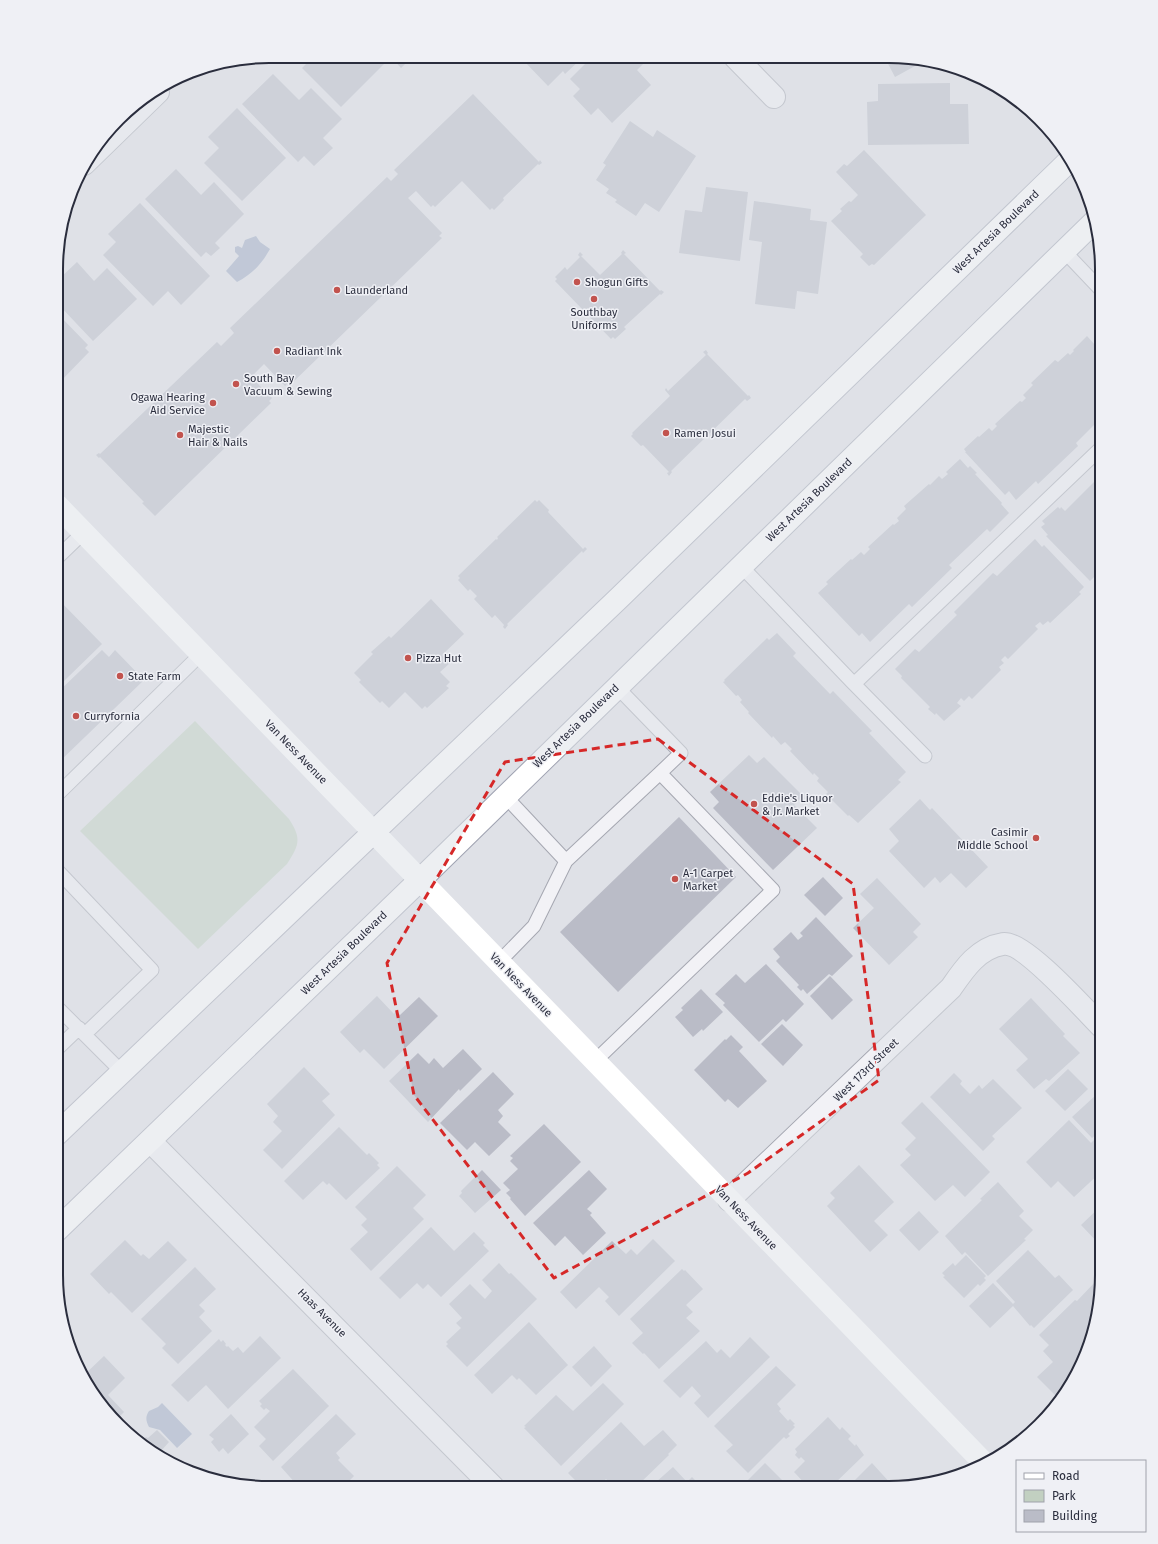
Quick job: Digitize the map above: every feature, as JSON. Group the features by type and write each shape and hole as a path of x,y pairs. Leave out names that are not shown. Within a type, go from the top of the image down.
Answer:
{"main road":[{"name":"West Artesia Boulevard","path":"63,1128 652,567 1066,164"},
{"name":"West Artesia Boulevard","path":"63,1224 420,880 1090,226"},
{"name":"Van Ness Avenue","path":"63,511 981,1460"}],"street":[{"path":"741,63 774,97"},
{"path":"109,139 142,107"},
{"name":"West 173rd Street","path":"729,1200 951,988 964,968 985,950 1004,944 1020,950 1036,961 1095,1020"},
{"name":"Haas Avenue","path":"150,1141 487,1481"}],"lane":[{"path":"1064,251 1095,284"},
{"path":"854,684 1095,454"},
{"path":"63,552 84,532"},
{"path":"741,566 924,756"},
{"path":"63,789 202,654"},
{"path":"499,962 534,926 566,861 681,753 617,687"},
{"path":"595,1061 773,890 660,773"},
{"path":"505,796 566,861"},
{"path":"63,876 152,970 82,1031 63,1045"},
{"path":"63,1013 122,1072"}],"highlighted area":[{"path":"658,739 853,884 879,1080 748,1173 554,1278 414,1095 387,963 505,762"}],"green space":[{"path":"195,721 289,819 297,837 296,847 287,864 198,949 80,831"}],"water":[{"path":"256,236 260,242 270,249 256,268 237,282 226,271 239,256 235,252 235,247 238,246 242,248 245,240"},
{"path":"162,1403 192,1434 177,1448 160,1430 149,1427 147,1423 146,1417 149,1411 158,1407"}],"building":[{"path":"307,63 384,64 341,107 302,68"},
{"path":"396,63 406,63 401,68"},
{"path":"526,63 577,63 565,74 563,71 548,86"},
{"path":"586,63 644,63 637,70 651,85 612,123 598,108 591,115 573,96 580,89 570,79"},
{"path":"888,63 917,65 895,77"},
{"path":"273,74 299,100 311,88 342,119 323,138 333,148 314,166 304,156 298,162 242,104"},
{"path":"950,83 950,104 968,104 969,144 868,145 867,102 878,101 878,84"},
{"path":"473,94 539,162 540,160 542,163 539,165 538,164 503,198 504,200 494,210 492,208 490,210 462,181 435,207 433,205 431,207 416,191 408,198 442,233 439,236 442,238 290,385 288,383 285,386 264,364 251,377 272,398 269,401 271,403 155,516 142,503 144,502 100,457 99,458 96,455 99,453 100,454 217,342 221,346 234,333 230,328 387,177 391,181 398,174 394,170"},
{"path":"237,108 286,158 242,201 204,163 219,148 208,137"},
{"path":"630,121 653,137 657,130 696,156 659,212 645,203 636,216 615,202 617,200 606,193 609,189 596,180 606,165 603,163"},
{"path":"864,150 926,215 874,265 872,264 869,266 860,257 863,254 831,221 842,211 840,209 849,201 851,202 858,195 836,172 844,164 847,166"},
{"path":"176,169 201,195 214,182 244,214 215,243 220,248 211,256 206,252 201,257 145,199"},
{"path":"706,187 748,192 740,261 679,253 685,210 702,212"},
{"path":"754,201 811,209 810,220 827,222 818,294 797,291 795,309 755,304 762,242 749,240"},
{"path":"140,203 210,276 181,305 168,291 153,306 103,255 116,242 108,234"},
{"path":"623,250 626,253 624,254 660,291 661,290 664,292 624,327 626,329 615,339 613,337 611,339 555,281 557,279 555,277 565,267 567,270 580,257 578,255 580,252 583,255 581,256 600,275 622,254 621,253"},
{"path":"77,262 94,281 107,268 137,299 93,341 63,309 63,275"},
{"path":"63,319 88,345 85,348 89,352 63,379"},
{"path":"1087,336 1095,345 1095,424 1076,443 1078,446 1038,484 1036,481 1016,500 1009,491 1005,495 965,452 964,449 989,428 992,431 997,426 995,424 1020,401 1022,402 1026,398 1023,395 1033,385 1031,383 1055,360 1058,362 1068,353 1070,355 1074,351 1073,350"},
{"path":"706,350 708,353 707,354 751,398 747,401 745,399 671,471 672,472 669,476 667,473 669,472 643,445 641,446 631,436 633,434 632,433 670,396 665,390 666,388 668,391 706,355 703,352"},
{"path":"960,459 968,468 970,466 977,473 975,474 1002,503 1001,504 1009,513 990,532 987,529 949,565 952,568 912,607 909,604 870,642 862,633 859,636 818,593 828,584 826,582 851,559 852,560 861,552 864,555 870,549 868,547 893,524 894,525 899,521 897,518 906,509 904,506 939,476 942,479 948,474 946,472"},
{"path":"1095,481 1095,576 1090,581 1046,536 1048,535 1041,527 1045,524 1042,521 1058,507 1060,509 1061,507 1065,511"},
{"path":"535,500 537,502 539,500 549,510 548,512 583,549 585,547 587,549 583,553 582,551 507,624 508,625 505,629 503,627 504,625 495,615 492,618 474,599 477,596 470,589 468,591 458,580 460,578 458,576 496,539 497,540 497,537"},
{"path":"1035,539 1042,547 1044,545 1084,587 1079,592 1081,594 1050,623 1048,621 1043,625 1040,622 1035,626 1038,629 1008,659 1005,656 1001,660 1004,663 999,667 1001,670 972,699 969,696 964,701 961,698 957,703 961,706 944,721 936,713 935,715 928,709 930,707 901,678 902,676 895,669 915,649 919,652 957,615 954,612 993,573 997,576"},
{"path":"431,599 464,634 442,655 450,663 440,672 450,682 446,686 449,688 427,708 425,706 422,709 405,692 389,708 382,701 380,703 359,682 361,680 354,673 373,654 371,652 389,636 391,638"},
{"path":"63,604 102,644 64,681 63,680"},
{"path":"777,633 796,653 793,656 830,694 833,691 872,731 869,733 906,772 898,780 901,782 858,823 849,815 848,816 826,794 828,792 817,781 819,778 814,773 813,775 790,751 792,749 785,742 781,745 773,736 772,738 748,713 749,712 740,702 742,700 738,695 736,696 723,682 767,638 769,640"},
{"path":"102,650 109,657 115,650 144,680 63,758 63,687"},
{"path":"749,755 757,763 764,757 803,796 794,805 817,828 773,870 713,808 719,802 710,792"},
{"path":"920,799 930,810 932,808 988,867 966,888 951,873 940,883 935,877 924,888 889,851 899,841 889,829"},
{"path":"679,817 736,877 618,992 560,932"},
{"path":"823,877 843,898 825,916 804,895"},
{"path":"877,878 921,924 913,932 918,937 889,965 853,928 874,908 860,894"},
{"path":"816,917 853,956 832,976 829,974 807,994 803,989 801,991 797,987 799,985 776,961 780,957 773,949 791,932 798,940 803,936 800,933"},
{"path":"766,964 804,1004 786,1022 783,1019 759,1042 723,1005 725,1003 715,994 736,974 745,983"},
{"path":"830,976 853,1000 832,1020 810,996"},
{"path":"701,989 723,1012 703,1031 702,1029 693,1037 675,1017 683,1010 681,1008"},
{"path":"377,996 394,1014 396,1011 400,1015 419,997 438,1016 384,1069 364,1049 360,1053 340,1032"},
{"path":"1031,998 1065,1034 1063,1036 1080,1053 1049,1081 1046,1079 1034,1089 1016,1070 1028,1059 999,1029"},
{"path":"782,1024 803,1045 783,1066 761,1044"},
{"path":"731,1035 743,1047 739,1051 767,1081 738,1108 728,1099 725,1102 694,1070 725,1039 726,1040"},
{"path":"463,1049 482,1069 460,1091 459,1089 428,1122 389,1081 418,1053 429,1064 434,1058 443,1068"},
{"path":"304,1067 330,1094 322,1101 335,1115 282,1169 263,1150 282,1131 273,1122 278,1116 267,1104"},
{"path":"1068,1069 1088,1089 1065,1111 1045,1091"},
{"path":"493,1072 514,1094 498,1110 503,1116 498,1122 511,1135 489,1156 475,1142 467,1150 440,1123"},
{"path":"954,1073 962,1081 960,1084 970,1094 979,1085 982,1089 993,1079 1022,1108 992,1136 995,1139 983,1151 930,1097"},
{"path":"1095,1096 1095,1135 1092,1138 1072,1117"},
{"path":"922,1102 990,1172 965,1197 953,1185 935,1201 900,1165 911,1155 905,1149 916,1138 901,1123"},
{"path":"1069,1120 1091,1143 1095,1139 1095,1178 1074,1197 1058,1181 1051,1188 1026,1162"},
{"path":"544,1124 581,1162 525,1216 506,1193 510,1190 503,1183 518,1169 510,1161 513,1158 510,1156"},
{"path":"339,1127 367,1155 369,1153 379,1163 377,1165 380,1168 346,1200 329,1183 327,1185 323,1181 303,1200 284,1181"},
{"path":"859,1165 894,1202 874,1221 888,1235 870,1252 827,1206 835,1198 830,1193"},
{"path":"397,1166 426,1195 413,1208 424,1219 371,1271 350,1249 368,1232 361,1225 367,1219 355,1207"},
{"path":"482,1170 501,1190 475,1213 459,1196 462,1193 461,1191"},
{"path":"589,1170 607,1189 587,1209 592,1213 590,1215 606,1233 583,1255 565,1236 555,1246 533,1223"},
{"path":"998,1182 1024,1211 1019,1216 1033,1230 1024,1239 1026,1240 988,1276 965,1252 962,1255 945,1236"},
{"path":"919,1211 939,1232 919,1251 899,1230"},
{"path":"1095,1212 1095,1240 1081,1225"},
{"path":"431,1227 454,1251 474,1232 485,1243 483,1245 489,1251 441,1297 428,1284 423,1289 417,1283 400,1299 379,1278"},
{"path":"653,1239 675,1261 619,1316 605,1301 609,1297 599,1287 576,1309 560,1292 612,1241 626,1254 631,1249 637,1255"},
{"path":"125,1240 141,1256 143,1254 149,1259 168,1241 187,1260 132,1313 111,1292 109,1294 90,1274"},
{"path":"1028,1250 1055,1278 1059,1275 1073,1290 1034,1328 1031,1325 1030,1326 1013,1306 990,1328 969,1306 993,1283 1013,1304 1015,1302 996,1281"},
{"path":"966,1255 986,1276 984,1278 986,1280 980,1286 978,1284 964,1298 943,1277 945,1276 942,1273 953,1263 955,1266"},
{"path":"499,1263 537,1299 467,1367 446,1346 448,1344 446,1342 461,1328 456,1323 462,1318 449,1304 470,1284 485,1299 492,1291 482,1280"},
{"path":"195,1267 216,1289 199,1305 205,1311 199,1317 212,1331 178,1364 162,1348 166,1344 141,1319"},
{"path":"682,1269 684,1271 685,1270 703,1289 686,1305 693,1312 686,1318 700,1331 659,1369 632,1343 643,1333 630,1319"},
{"path":"1095,1282 1091,1315 1084,1341 1074,1366 1055,1395 1037,1377 1053,1362 1043,1351 1049,1345 1039,1335 1075,1300 1077,1301"},
{"path":"529,1322 568,1365 536,1395 519,1378 517,1380 512,1375 492,1394 474,1375"},
{"path":"260,1336 281,1358 228,1409 206,1385 188,1402 171,1385 219,1339 221,1342 223,1340 226,1344 225,1345 233,1351 238,1347 243,1353"},
{"path":"750,1337 770,1357 708,1418 694,1403 701,1396 692,1386 680,1398 663,1381 706,1341 717,1353 721,1349 730,1358"},
{"path":"594,1346 612,1366 591,1387 572,1367"},
{"path":"104,1356 125,1378 108,1395 124,1412 119,1417 98,1389 87,1372"},
{"path":"776,1366 796,1385 777,1404 781,1409 779,1411 788,1421 790,1419 795,1424 793,1425 795,1427 788,1434 790,1436 786,1439 784,1437 748,1473 726,1451 733,1445 714,1426"},
{"path":"293,1369 329,1406 273,1461 259,1446 266,1439 254,1427 270,1411 266,1408 264,1410 260,1406 262,1404 259,1401"},
{"path":"603,1383 624,1404 561,1466 524,1428 526,1427 524,1426 556,1395 573,1411"},
{"path":"231,1414 249,1434 228,1454 223,1448 219,1452 211,1442 214,1439 209,1435"},
{"path":"336,1414 356,1434 336,1453 340,1458 338,1460 354,1476 349,1481 293,1481 281,1467"},
{"path":"828,1417 840,1430 842,1427 851,1436 848,1439 855,1446 856,1444 864,1455 837,1481 802,1481 794,1472 805,1461 801,1457 799,1459 795,1455 797,1452 795,1449"},
{"path":"621,1422 644,1446 663,1430 677,1445 668,1454 669,1455 642,1481 608,1481 606,1479 604,1481 576,1481 568,1473"},
{"path":"157,1430 169,1442 162,1450 145,1438 146,1437 148,1438"},
{"path":"765,1463 783,1481 747,1481"},
{"path":"872,1463 888,1481 854,1481"},
{"path":"673,1467 686,1481 657,1481"},
{"path":"692,1477 696,1481 688,1481"}],"place":[{"name":"Shogun Gifts","path":"577,282"},
{"name":"Launderland","path":"337,290"},
{"name":"Southbay Uniforms","path":"594,299"},
{"name":"Radiant Ink","path":"277,351"},
{"name":"South Bay Vacuum & Sewing","path":"236,384"},
{"name":"Ogawa Hearing Aid Service","path":"213,403"},
{"name":"Ramen Josui","path":"666,433"},
{"name":"Majestic Hair & Nails","path":"180,435"},
{"name":"Pizza Hut","path":"408,658"},
{"name":"State Farm","path":"120,676"},
{"name":"Curryfornia","path":"76,716"},
{"name":"Eddie's Liquor & Jr. Market","path":"754,804"},
{"name":"Casimir Middle School","path":"1036,838"},
{"name":"A-1 Carpet Market","path":"675,879"}]}
